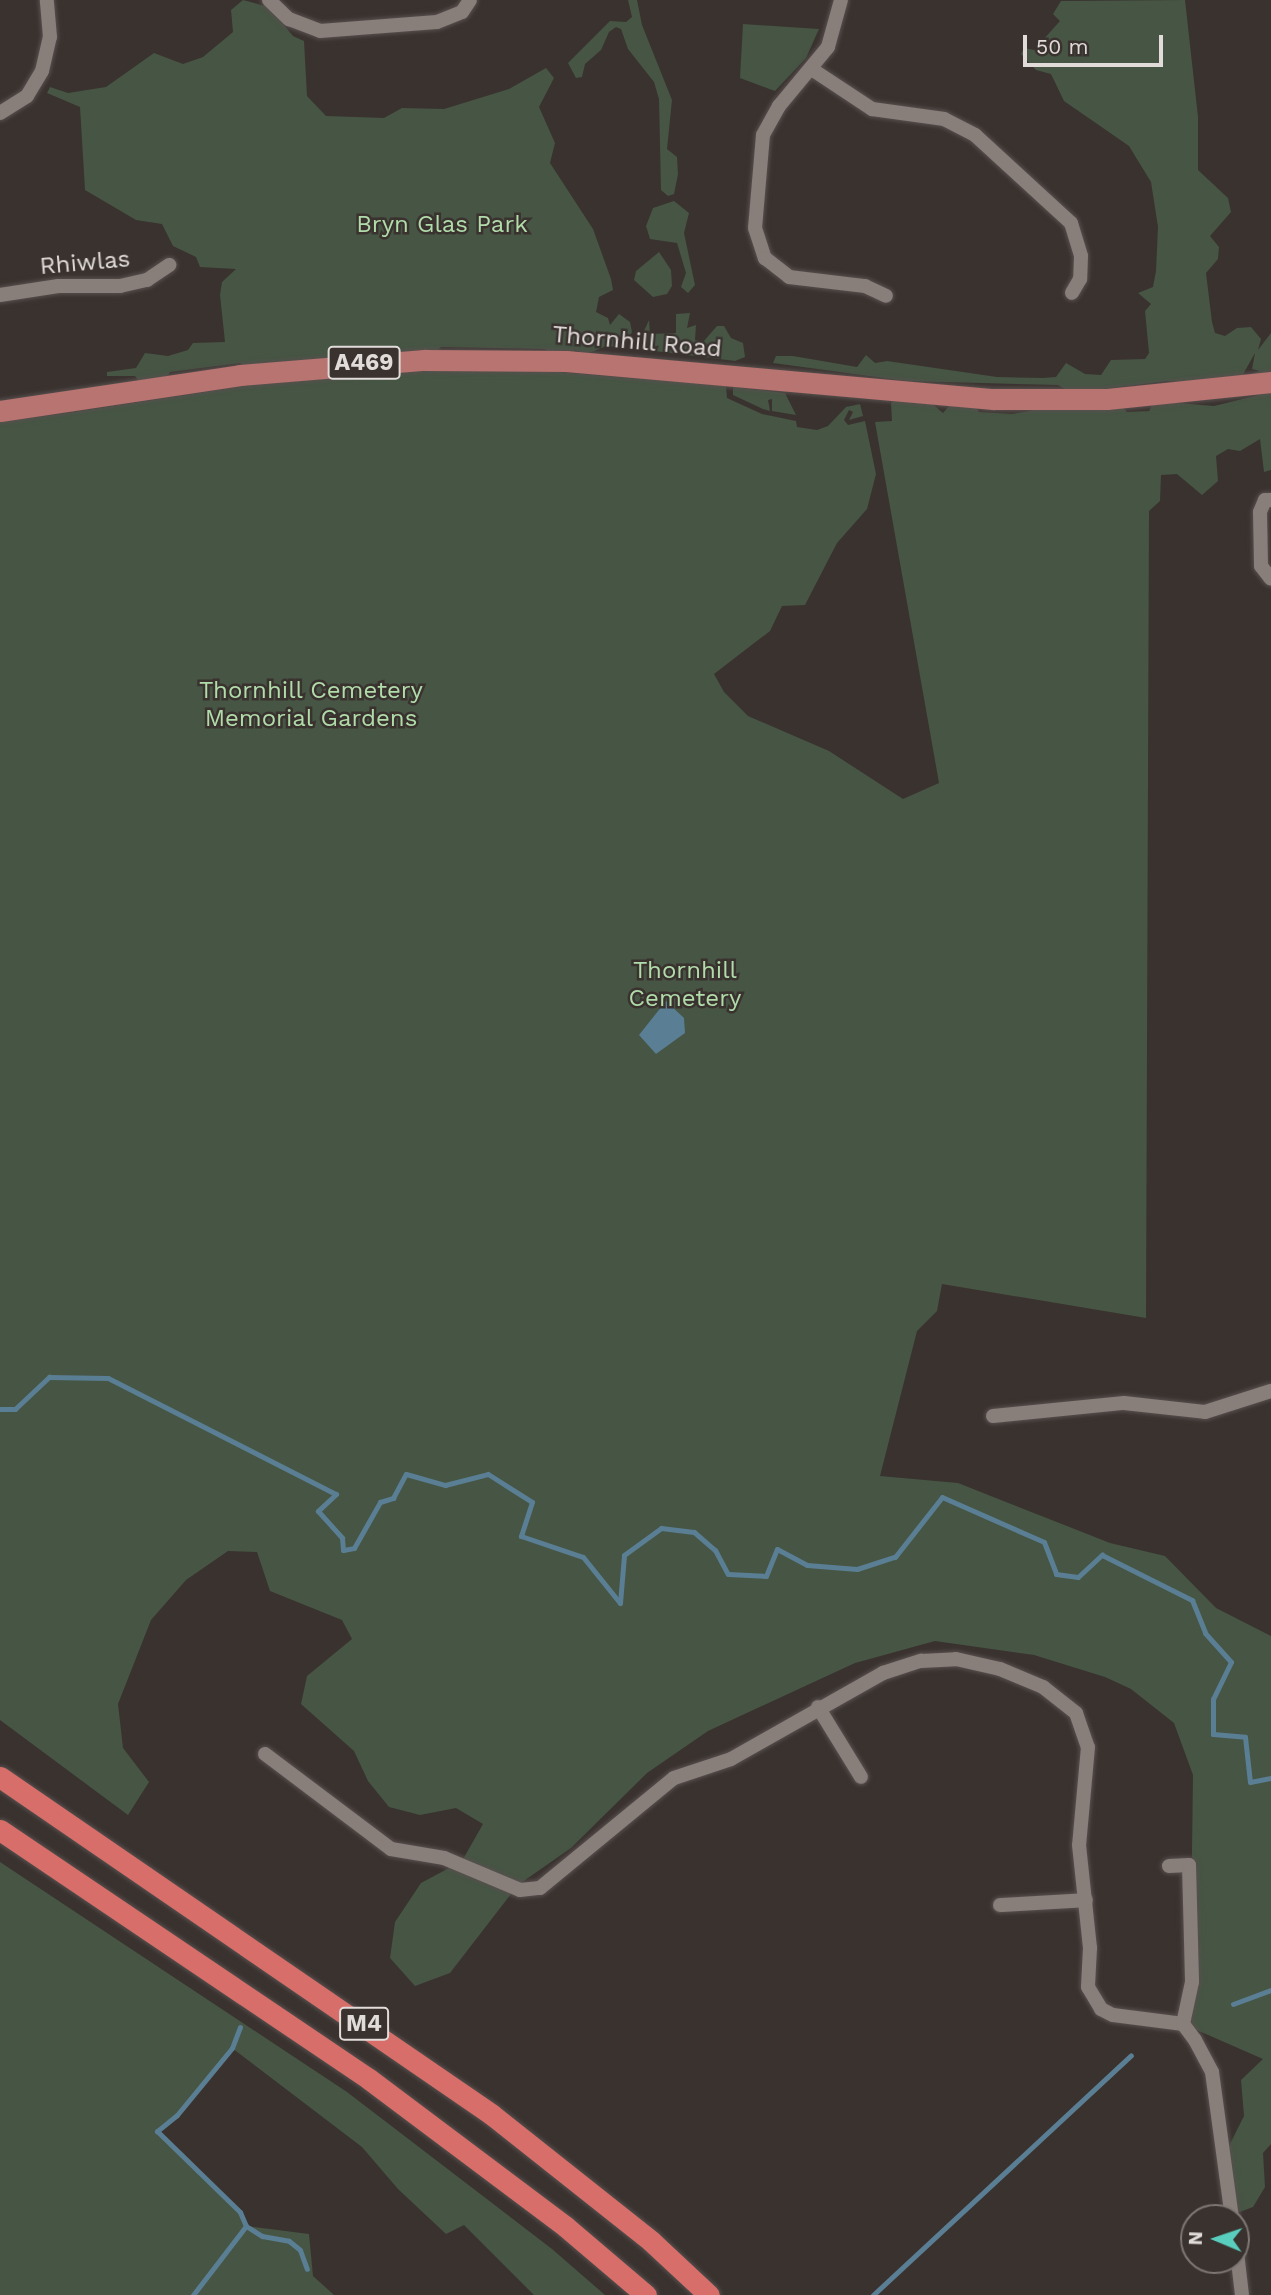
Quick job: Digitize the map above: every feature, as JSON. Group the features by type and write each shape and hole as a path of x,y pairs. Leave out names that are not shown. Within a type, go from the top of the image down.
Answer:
{"highway":[{"name":"M4","path":"0,1777 491,2113 651,2241 709,2295"},
{"name":"M4","path":"0,1830 369,2079 566,2227 646,2295"}],"main road":[{"name":"Thornhill Road","path":"0,411 240,375 402,361 566,361 819,386 1033,400 1179,394 1271,382"}],"street":[{"path":"0,113 27,96 42,71 50,37 47,0"},
{"path":"269,0 289,19 320,31 437,22 461,12 470,0"},
{"path":"841,0 834,33 813,71 779,106 763,135 758,242 765,258 789,277 865,286 886,296"},
{"path":"813,71 872,109 944,119 975,135 1071,223 1081,256 1080,279 1072,293"},
{"name":"Rhiwlas","path":"0,295 58,286 127,285 147,280 169,265"},
{"path":"1271,500 1265,500 1260,512 1261,566 1271,579"},
{"path":"993,1416 1124,1403 1205,1412 1271,1391"},
{"path":"265,1754 391,1849 444,1858 520,1890 540,1888 674,1778 732,1759 818,1707 883,1673 936,1659 990,1666 1057,1695 1076,1713 1088,1747 1079,1845 1086,1900 1086,1976 1094,2000 1113,2015 1182,2024"},
{"path":"818,1707 861,1777"},
{"path":"1169,1866 1189,1865 1192,1982 1182,2024 1212,2072 1230,2204"},
{"path":"1000,1905 1086,1900"},
{"path":"1240,2274 1242,2295"}],"green space":[{"path":"243,0 269,7 293,36 304,41 307,96 326,116 384,118 402,108 444,109 509,89 546,68 554,78 539,107 555,143 550,163 593,229 611,279 613,290 599,297 596,312 608,318 610,325 619,314 630,322 632,332 623,348 607,346 586,354 575,350 569,358 552,357 545,349 441,347 419,370 546,371 726,386 727,398 762,414 796,421 797,427 817,430 828,426 846,407 860,404 863,416 849,420 853,412 849,410 844,420 848,425 865,421 876,474 867,509 837,543 805,605 782,606 770,631 714,674 724,692 748,716 829,751 903,799 939,783 875,422 892,421 891,403 896,398 929,401 943,413 954,400 975,406 979,412 1012,414 1030,411 1042,404 1063,410 1122,406 1127,412 1149,411 1154,401 1214,406 1271,392 1271,470 1264,472 1260,439 1240,451 1228,449 1216,456 1218,481 1202,495 1177,474 1161,475 1160,501 1149,511 1146,1318 942,1284 937,1311 917,1331 880,1476 958,1483 1110,1543 1165,1556 1216,1608 1271,1636 1271,2144 1263,2153 1265,2187 1253,2207 1250,2208 1250,2204 1231,2204 1224,2156 1244,2116 1241,2080 1263,2059 1183,2024 1190,2001 1193,1775 1174,1723 1131,1689 1105,1677 1034,1655 935,1641 855,1663 708,1731 647,1773 571,1848 518,1885 450,1973 415,1986 390,1958 395,1922 421,1883 462,1861 483,1824 456,1808 420,1815 389,1807 368,1781 354,1751 301,1704 307,1676 352,1639 342,1620 270,1591 257,1552 228,1551 186,1580 151,1620 118,1704 123,1748 149,1782 128,1815 0,1720 0,416 8,421 67,413 270,382 282,375 312,380 355,369 361,377 372,377 376,367 374,355 367,349 346,356 250,368 240,363 170,372 163,382 141,384 135,376 107,376 107,372 136,368 145,353 168,356 188,350 193,343 225,342 220,295 222,282 236,269 200,267 196,257 173,246 162,224 136,220 85,190 80,107 47,93 50,87 68,93 106,87 154,53 183,64 203,57 233,32 231,10"},
{"path":"628,0 637,0 642,25 672,100 667,149 677,157 678,174 674,194 668,196 661,190 659,99 654,82 628,49 621,29 616,27 609,32 601,50 585,64 582,77 576,78 568,63 610,21 626,22 632,17"},
{"path":"1185,0 1198,117 1198,170 1228,198 1231,212 1210,236 1219,247 1218,259 1206,273 1212,322 1215,333 1225,336 1237,328 1251,327 1261,339 1258,350 1271,333 1271,373 1244,377 1260,371 1252,369 1255,353 1241,378 1208,384 1167,381 1071,393 1058,385 906,381 773,363 776,356 793,356 857,367 866,355 875,363 887,361 997,377 1043,378 1056,377 1066,363 1085,374 1101,375 1111,360 1145,359 1149,353 1145,311 1151,304 1138,293 1153,287 1156,271 1158,227 1151,182 1129,146 1064,101 1051,74 1036,70 1021,54 1024,48 1034,50 1060,21 1053,14 1061,1"},
{"path":"743,24 819,29 806,58 775,91 740,78"},
{"path":"674,201 689,213 684,233 695,285 688,293 681,287 686,273 677,243 650,239 646,226 653,208"},
{"path":"659,252 671,270 672,286 667,294 653,297 634,280 636,271"},
{"path":"690,313 687,328 696,325 695,340 703,342 717,326 724,326 731,338 743,343 745,357 735,361 646,350 644,331 649,320 650,334 676,333 676,314"},
{"path":"733,387 785,393 796,415 772,411 772,399 768,400 770,411 763,409 733,395"},
{"path":"0,1862 347,2092 552,2249 605,2295 534,2295 464,2225 446,2234 398,2189 362,2147 232,2048 177,2115 158,2131 240,2212 247,2226 309,2234 313,2276 334,2295 0,2295"}],"water":[{"path":"666,1001 684,1018 685,1033 656,1054 639,1035"}],"waterway":[{"path":"0,1409 15,1409 49,1377 108,1378 336,1494 318,1511 342,1538 343,1550 354,1548 380,1502 393,1498 406,1474 445,1485 488,1474 532,1502 521,1536 583,1557 620,1603 624,1555 661,1528 694,1532 715,1550 728,1574 766,1576 777,1549 807,1565 857,1569 895,1557 942,1497 1044,1542 1056,1574 1078,1577 1102,1555 1192,1600 1205,1633 1231,1662 1213,1699 1213,1734 1245,1737 1250,1782 1271,1778"},
{"path":"1233,2004 1271,1990"},
{"path":"240,2027 232,2048 177,2115 157,2131 240,2212 246,2226 262,2236 289,2241 300,2250 307,2269"},
{"path":"873,2295 1131,2055"},
{"path":"193,2295 246,2226"}],"park label":[{"name":"Bryn Glas Park","path":"442,225"},
{"name":"Thornhill Cemetery Memorial Gardens","path":"311,705"},
{"name":"Thornhill Cemetery","path":"685,985"}]}
